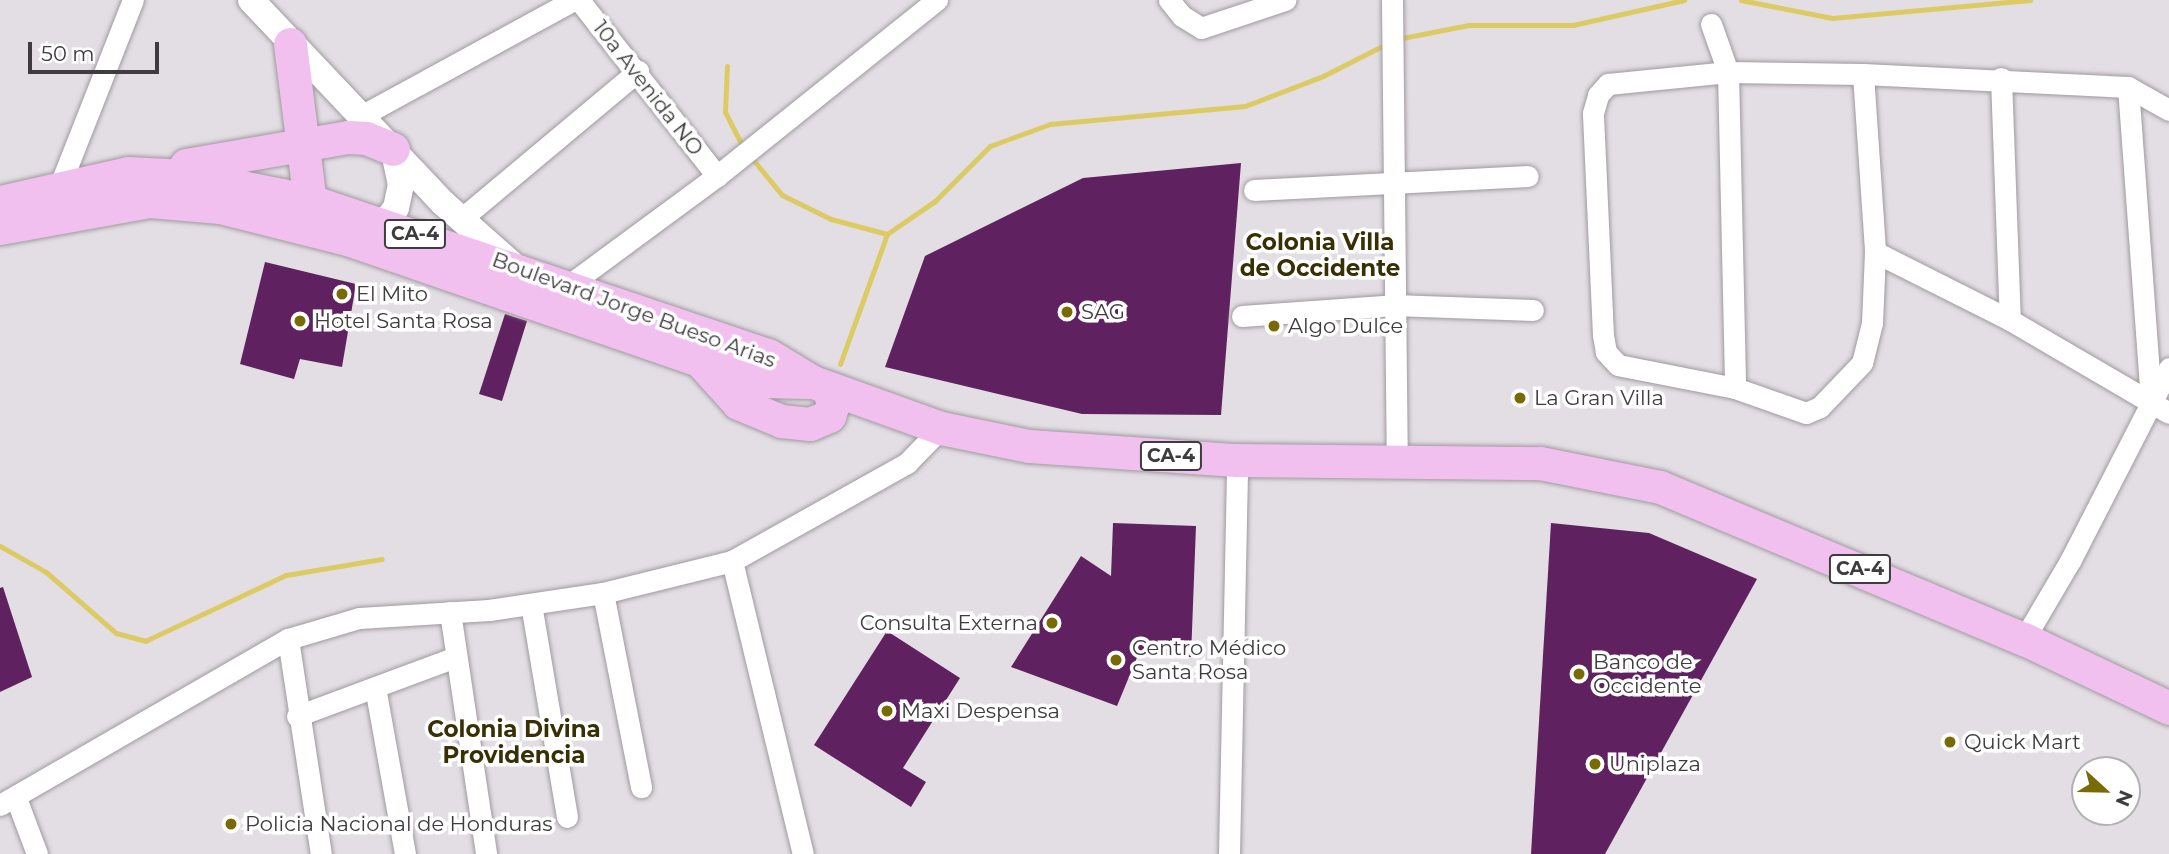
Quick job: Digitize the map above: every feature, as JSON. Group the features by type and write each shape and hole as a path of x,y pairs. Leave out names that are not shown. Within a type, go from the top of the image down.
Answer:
{"main road":[{"path":"290,44 311,215"},
{"path":"252,156 279,134 291,112 294,88"},
{"path":"128,173 301,148 348,137 366,138 393,149"},
{"name":"Boulevard Jorge Bueso Arias","path":"0,202 60,185 128,173 208,179 311,215 347,239 760,381 821,385"},
{"name":"Boulevard Jorge Bueso Arias","path":"0,228 150,201 311,215 383,225 514,266 768,355 821,385"},
{"name":"CA-4","path":"821,385 941,428 1029,446 1237,460 1397,464 1540,463 1660,487 2024,639 2169,708"}],"street":[{"path":"60,185 133,0"},
{"path":"251,0 359,117 461,219 514,266"},
{"path":"359,117 577,0"},
{"name":"10a Avenida NO","path":"577,0 638,71 717,176"},
{"path":"1169,0 1182,16 1201,28 1285,0"},
{"path":"1392,0 1397,464"},
{"path":"569,285 738,160 926,3"},
{"path":"1712,24 1728,72 1735,388"},
{"path":"461,219 638,71"},
{"path":"1863,74 1875,252 1872,323 1862,363 1829,400 1806,413 1735,388 1618,365 1606,352 1593,113 1598,96 1608,84 1728,72 1863,74 2001,78 2128,88 2169,110"},
{"path":"2001,78 2010,320"},
{"path":"2128,88 2151,401"},
{"path":"347,239 383,225 396,208 401,185 393,149"},
{"path":"1254,190 1528,176"},
{"path":"1875,252 2010,320 2169,414"},
{"path":"1241,316 1394,305 1533,310"},
{"path":"2024,639 2070,561 2169,368"},
{"path":"37,854 8,801 288,639 359,618 531,604 603,593 732,561 907,463 941,428"},
{"path":"1229,854 1237,460"},
{"path":"732,561 803,854"},
{"path":"603,593 641,787"},
{"path":"531,604 567,817"},
{"path":"450,612 486,854"},
{"path":"288,639 297,716 321,854"},
{"path":"297,716 456,657"},
{"path":"375,687 405,854"}],"building":[{"name":"SAG","path":"1241,163 1221,415 1082,414 885,367 925,256 1083,178"},
{"name":"Hotel Santa Rosa","path":"265,262 356,284 342,367 300,359 294,379 240,364"},
{"path":"505,314 527,321 502,401 479,394"},
{"path":"1113,523 1196,526 1191,657 1138,655 1117,706 1011,667 1081,556 1111,576"},
{"name":"Uniplaza","path":"1551,523 1649,533 1757,579 1605,854 1531,854"},
{"path":"3,587 32,677 0,692 0,588"},
{"name":"Maxi Despensa","path":"887,631 960,678 903,768 926,782 911,807 814,745"}],"waterway":[{"path":"1397,39 1469,25 1573,25 1684,0"},
{"path":"1741,0 1832,18 2030,0"},
{"path":"840,364 887,234 935,201 990,146 1050,124 1245,106 1323,76 1388,43"},
{"path":"727,66 725,112 744,149"},
{"path":"750,156 782,195 831,219 887,234"},
{"path":"0,546 46,572 116,633 145,641 286,575 382,559"}],"place":[{"name":"El Mito","path":"342,294"},
{"name":"SAG","path":"1067,312"},
{"name":"Hotel Santa Rosa","path":"300,321"},
{"name":"Algo Dulce","path":"1274,326"},
{"name":"La Gran Villa","path":"1520,398"},
{"name":"Consulta Externa","path":"1052,623"},
{"name":"Centro Médico Santa Rosa","path":"1116,660"},
{"name":"Banco de Occidente","path":"1579,674"},
{"name":"Maxi Despensa","path":"887,711"},
{"name":"Quick Mart","path":"1950,742"},
{"name":"Uniplaza","path":"1595,764"},
{"name":"Policia Nacional de Honduras","path":"231,824"}],"district":[{"name":"Colonia Villa de Occidente","path":"1320,255"},
{"name":"Colonia Divina Providencia","path":"514,742"}]}
